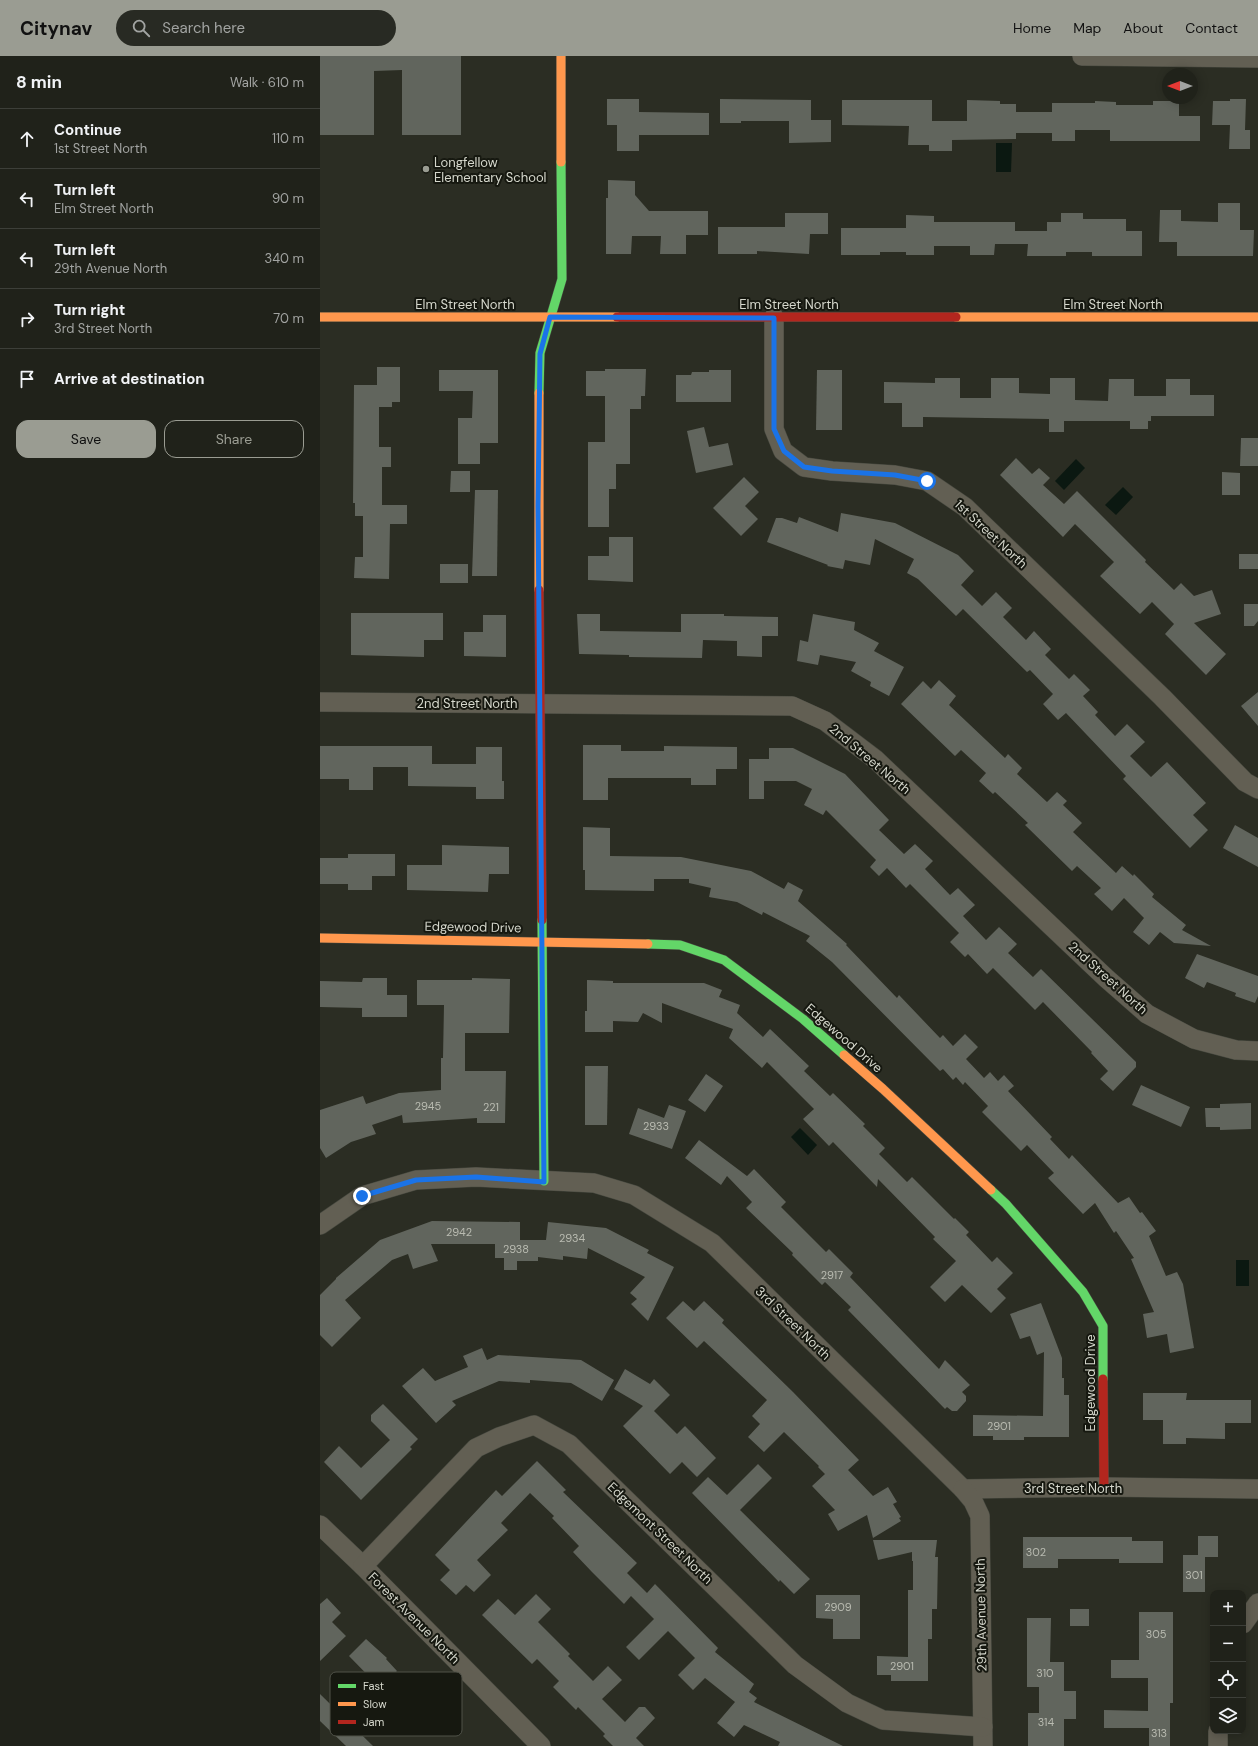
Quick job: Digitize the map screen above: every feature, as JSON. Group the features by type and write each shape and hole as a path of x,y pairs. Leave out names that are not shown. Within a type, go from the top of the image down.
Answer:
{"street":[{"path":"544,1182 538,506 540,354 562,279 561,56"},
{"path":"1082,56 1258,58"},
{"name":"Elm Street North","path":"320,317 1258,317"},
{"name":"1st Street North","path":"774,318 774,429 784,451 804,467 832,471 895,475 927,481 965,507 1162,697 1245,782 1258,789"},
{"name":"2nd Street North","path":"320,702 792,706 825,721 875,759 1106,978 1147,1014 1194,1039 1236,1050 1258,1051"},
{"name":"Edgewood Drive","path":"320,938 542,941 680,945 724,960 803,1019 883,1089 1006,1204 1083,1292 1103,1326 1104,1487"},
{"name":"3rd Street North","path":"320,1225 362,1196 416,1180 476,1177 544,1182 594,1183 634,1195 712,1243 963,1489 1104,1487 1258,1489"},
{"name":"Edgemont Street North","path":"363,1566 476,1448 499,1437 534,1425 569,1444 795,1665 846,1703 883,1720 983,1727"},
{"name":"29th Avenue North","path":"963,1489 973,1501 980,1516 983,1746"},
{"name":"Forest Avenue North","path":"320,1524 541,1746"},
{"path":"1246,1620 1258,1603"},
{"path":"1218,1734 1218,1746"}],"shaded area":[{"path":"996,143 1012,143 1011,172 996,172"},
{"path":"1076,459 1085,468 1064,490 1055,481"},
{"path":"1123,487 1133,497 1116,515 1105,505"},
{"path":"800,1128 817,1145 808,1155 791,1137"},
{"path":"1236,1260 1249,1260 1249,1286 1236,1286"}],"building":[{"path":"320,56 461,56 461,135 402,135 402,70 374,71 374,135 320,135"},
{"path":"607,99 639,99 639,112 709,113 709,135 639,135 639,151 617,151 617,125 607,125"},
{"path":"720,99 811,100 811,120 831,120 831,142 789,143 789,121 741,121 741,123 720,123"},
{"path":"1230,99 1246,99 1245,130 1250,130 1250,149 1229,149 1230,125 1212,125 1213,101 1230,101"},
{"path":"842,100 932,100 932,121 967,121 967,100 1000,101 1000,104 1016,104 1016,112 1052,112 1052,103 1095,103 1095,101 1116,102 1116,105 1153,105 1153,101 1162,101 1162,104 1179,104 1179,116 1200,116 1200,141 1110,141 1110,130 1075,130 1075,141 1052,141 1052,133 1016,133 1016,139 952,140 952,151 929,151 929,145 908,145 909,126 842,125"},
{"path":"608,180 635,181 635,195 649,211 708,211 708,235 686,235 686,254 660,254 661,236 632,236 631,254 606,254 606,198 608,198"},
{"path":"1218,203 1240,203 1240,230 1254,230 1253,256 1177,256 1177,242 1159,242 1160,210 1181,210 1181,221 1218,222"},
{"path":"785,213 828,213 828,234 810,234 809,254 757,251 757,254 718,254 718,227 785,227"},
{"path":"1061,213 1083,213 1083,219 1126,219 1126,231 1142,231 1142,256 1092,256 1092,252 1066,252 1066,256 1027,256 1028,244 995,244 994,255 970,255 970,246 934,246 934,255 906,255 906,252 880,252 880,255 841,255 841,228 906,228 906,215 934,216 934,222 1015,222 1015,231 1047,231 1047,222 1061,222"},
{"path":"377,367 400,367 400,402 392,402 392,407 379,407 379,447 391,447 391,467 382,467 382,505 407,505 407,524 390,524 389,579 354,578 355,557 363,557 363,516 355,516 355,503 353,503 354,385 377,385"},
{"path":"605,369 646,369 645,396 641,396 641,409 630,409 630,464 616,464 616,489 609,489 609,527 588,527 588,442 605,442 605,396 586,396 586,371 605,371"},
{"path":"439,370 498,370 498,443 480,443 480,464 458,464 458,418 472,418 473,391 439,391"},
{"path":"709,370 731,370 731,402 676,402 676,375 691,375 692,372 709,372"},
{"path":"817,370 842,370 842,430 816,430"},
{"path":"935,378 960,378 960,398 991,398 991,378 1019,378 1019,393 1050,394 1050,378 1075,378 1075,400 1108,401 1109,379 1134,379 1134,396 1166,396 1166,379 1190,379 1190,395 1214,395 1214,416 1151,416 1151,421 1148,421 1148,429 1130,429 1130,421 1064,421 1064,432 1049,432 1049,419 923,417 923,427 902,427 902,403 884,403 884,382 935,383"},
{"path":"704,427 709,447 728,443 733,465 696,473 687,431"},
{"path":"1241,438 1258,438 1258,466 1240,466"},
{"path":"1016,458 1032,474 1039,468 1050,478 1043,485 1064,504 1077,491 1174,590 1181,583 1194,596 1212,590 1221,614 1194,623 1226,654 1206,675 1165,634 1174,624 1152,602 1140,614 1100,576 1114,562 1075,524 1063,537 1000,475"},
{"path":"451,471 470,471 470,492 450,492"},
{"path":"1222,472 1240,473 1240,495 1222,495"},
{"path":"744,477 759,492 745,506 758,519 741,536 713,508"},
{"path":"475,490 498,490 497,576 472,576"},
{"path":"841,513 895,523 958,555 974,571 961,585 982,606 996,592 1012,608 1003,617 1026,640 1034,631 1051,649 1045,655 1069,679 1074,674 1090,690 1083,696 1098,712 1095,715 1115,736 1127,724 1145,742 1130,756 1151,777 1167,762 1206,803 1193,815 1208,830 1190,848 1123,779 1126,776 1066,713 1058,720 1043,704 1053,694 1030,670 1027,672 963,609 956,616 918,579 907,573 914,559 875,539 870,565 845,560 843,569 827,566 828,565 767,542 776,518 782,518 797,523 799,517 838,532"},
{"path":"609,537 633,537 633,582 588,580 588,556 609,556"},
{"path":"1239,554 1258,554 1258,569 1239,569"},
{"path":"440,564 468,564 468,583 440,583"},
{"path":"1244,604 1258,604 1258,621 1254,626 1244,626"},
{"path":"351,613 443,613 443,640 424,640 424,657 351,655"},
{"path":"577,614 600,614 600,631 681,632 681,614 724,614 724,616 778,617 778,636 762,636 762,657 737,656 737,641 703,640 702,658 629,657 629,655 579,654"},
{"path":"813,614 855,622 854,630 879,643 874,651 904,667 889,696 870,686 871,682 851,671 856,662 820,655 818,665 797,661 800,640 808,642"},
{"path":"483,615 506,615 506,657 464,656 464,632 483,632"},
{"path":"939,680 956,696 949,705 1005,758 1008,754 1022,768 1017,774 1047,802 1057,792 1067,801 1063,805 1082,823 1073,832 1116,873 1122,866 1133,876 1134,874 1154,894 1152,897 1186,925 1182,930 1211,946 1174,943 1160,932 1149,945 1133,932 1144,918 1124,898 1112,911 1094,894 1101,888 1077,866 1072,871 1025,825 1028,823 995,792 993,794 979,781 986,773 961,750 955,756 901,704 923,681 931,689"},
{"path":"1258,692 1258,726 1241,706"},
{"path":"583,745 621,745 621,751 664,751 664,746 737,747 737,769 716,769 716,785 691,785 691,778 608,778 608,800 583,800"},
{"path":"320,746 432,746 432,764 476,764 476,747 502,747 502,781 504,781 504,799 476,799 476,787 408,786 408,767 373,767 373,790 349,790 349,779 320,779"},
{"path":"769,748 793,748 845,774 889,820 879,830 904,854 915,844 933,861 925,869 950,895 958,888 975,905 963,916 986,940 999,927 1017,944 1008,953 1033,977 1041,969 1136,1062 1136,1067 1113,1091 1100,1079 1108,1071 1091,1053 1092,1052 1043,1002 1035,1010 993,968 987,974 968,954 965,957 950,942 959,933 910,884 906,888 887,868 879,876 870,867 876,860 826,810 823,815 804,805 812,789 796,781 764,781 764,799 749,799 749,759 769,759"},
{"path":"1235,825 1258,838 1258,867 1223,848"},
{"path":"583,827 610,828 610,856 681,857 751,871 784,889 788,882 803,890 798,901 847,944 846,945 897,998 899,995 940,1038 943,1035 953,1046 965,1034 978,1047 966,1059 984,1078 990,1072 998,1081 1004,1075 1014,1086 1008,1091 1052,1137 1050,1139 1069,1159 1072,1155 1118,1203 1129,1197 1140,1213 1142,1212 1156,1231 1149,1236 1166,1276 1177,1272 1183,1284 1194,1348 1170,1353 1167,1334 1147,1338 1143,1314 1154,1312 1131,1259 1134,1258 1116,1231 1114,1233 1095,1203 1083,1214 1048,1178 1054,1173 1027,1145 1021,1151 982,1112 988,1106 965,1082 963,1085 956,1077 953,1080 943,1069 940,1071 832,962 806,941 810,936 763,912 762,915 737,902 709,897 711,888 689,883 689,879 654,879 654,891 585,890 585,870 583,870"},
{"path":"442,845 509,847 509,874 489,874 488,892 407,890 407,865 442,865"},
{"path":"348,854 395,854 395,876 372,876 372,890 348,890 348,884 320,884 320,858 348,858"},
{"path":"1197,954 1258,976 1258,996 1255,1003 1235,996 1236,993 1207,982 1204,988 1185,978"},
{"path":"363,978 387,978 387,995 407,995 407,1017 362,1017 362,1008 320,1007 320,981 362,982"},
{"path":"472,978 510,979 509,1033 465,1033 465,1071 506,1071 505,1123 477,1123 477,1118 403,1123 402,1115 372,1125 376,1134 351,1142 326,1158 320,1148 320,1110 363,1096 366,1104 399,1093 441,1090 444,1005 417,1005 417,980 472,980"},
{"path":"587,980 613,981 613,983 704,983 722,990 719,997 740,1005 737,1013 763,1037 770,1029 809,1066 804,1071 830,1096 833,1093 865,1124 863,1126 885,1148 879,1154 907,1182 912,1177 969,1232 966,1235 992,1262 997,1257 1013,1273 997,1289 1006,1298 991,1313 962,1285 945,1302 930,1287 956,1261 933,1239 935,1237 878,1179 877,1187 833,1142 829,1146 803,1119 814,1109 767,1062 762,1068 729,1038 733,1029 662,1003 662,1023 643,1013 638,1022 613,1021 613,1032 585,1032"},
{"path":"585,1066 608,1066 607,1125 585,1125"},
{"path":"706,1074 723,1086 705,1112 688,1100"},
{"path":"1141,1085 1190,1107 1181,1127 1132,1105"},
{"path":"1251,1103 1251,1129 1220,1130 1220,1127 1206,1127 1205,1108 1220,1108 1220,1104"},
{"path":"669,1105 686,1111 672,1149 629,1134 638,1108 664,1118"},
{"path":"699,1140 747,1176 754,1169 786,1202 781,1207 826,1252 829,1249 853,1273 850,1277 939,1369 945,1360 970,1385 962,1392 966,1396 966,1401 957,1411 952,1411 947,1407 945,1409 848,1310 851,1307 825,1282 822,1285 792,1255 793,1253 746,1208 752,1202 727,1176 721,1185 685,1158"},
{"path":"432,1221 520,1222 520,1240 546,1240 548,1222 606,1228 649,1250 647,1253 674,1267 648,1321 631,1304 637,1299 630,1293 645,1277 588,1248 587,1259 563,1256 563,1260 538,1257 538,1261 517,1261 517,1270 504,1270 504,1258 495,1258 495,1244 431,1244 438,1261 413,1269 408,1254 392,1260 345,1300 361,1318 332,1347 320,1335 320,1295 336,1278 380,1240"},
{"path":"683,1301 694,1311 704,1301 724,1320 722,1323 793,1392 859,1460 848,1470 873,1496 888,1487 897,1502 893,1504 901,1517 899,1518 901,1521 873,1538 867,1515 838,1531 828,1514 835,1510 812,1486 825,1474 818,1467 819,1466 784,1432 764,1452 748,1437 760,1424 752,1416 767,1400 704,1341 697,1348 666,1318"},
{"path":"1041,1303 1062,1358 1064,1395 1069,1395 1069,1437 1024,1437 1024,1440 993,1440 993,1436 973,1436 973,1415 1043,1416 1044,1352 1037,1355 1030,1336 1020,1339 1010,1314"},
{"path":"482,1348 487,1360 498,1355 581,1360 614,1380 602,1401 571,1383 530,1380 530,1383 499,1381 452,1401 456,1405 436,1423 402,1386 423,1368 435,1381 468,1367 463,1356"},
{"path":"625,1369 650,1384 654,1379 670,1395 654,1411 677,1434 685,1426 716,1458 697,1477 682,1462 670,1474 623,1426 643,1406 614,1389"},
{"path":"1143,1393 1187,1393 1186,1400 1251,1400 1251,1423 1225,1423 1225,1439 1186,1438 1186,1444 1163,1444 1163,1420 1143,1420"},
{"path":"383,1404 418,1439 410,1447 412,1449 361,1500 324,1462 339,1446 361,1468 390,1440 371,1421 371,1415"},
{"path":"537,1461 566,1490 563,1492 637,1563 627,1573 647,1593 655,1584 718,1648 715,1652 754,1684 749,1692 757,1698 754,1702 843,1746 778,1746 780,1742 744,1725 734,1737 717,1723 735,1702 705,1678 693,1690 678,1675 695,1658 668,1631 639,1660 626,1647 654,1619 631,1596 624,1604 592,1572 573,1552 579,1546 552,1518 554,1516 530,1493 501,1523 508,1530 477,1560 491,1575 474,1592 466,1585 456,1595 440,1580 450,1570 435,1555 496,1490 502,1496"},
{"path":"758,1464 772,1478 740,1510 810,1579 794,1594 780,1580 779,1582 692,1493 708,1477 727,1495"},
{"path":"1198,1536 1218,1536 1218,1557 1205,1557 1205,1592 1183,1592 1183,1555 1198,1555"},
{"path":"1023,1537 1132,1537 1132,1541 1163,1541 1163,1563 1119,1563 1119,1559 1058,1559 1058,1568 1023,1568"},
{"path":"873,1540 937,1540 935,1557 938,1557 937,1609 932,1609 932,1639 928,1639 928,1681 891,1681 891,1675 877,1675 877,1656 908,1657 908,1590 913,1590 913,1561 912,1552 878,1560"},
{"path":"536,1594 551,1609 538,1622 570,1654 568,1656 593,1681 608,1666 622,1680 602,1699 625,1722 639,1707 645,1707 655,1718 636,1738 644,1746 613,1746 603,1736 605,1734 578,1707 576,1710 553,1687 559,1681 537,1659 532,1664 482,1615 498,1599 515,1615"},
{"path":"816,1595 860,1595 860,1639 833,1639 833,1619 816,1618"},
{"path":"327,1598 341,1613 332,1622 346,1636 320,1661 320,1604"},
{"path":"1070,1609 1089,1609 1089,1626 1070,1626"},
{"path":"1139,1612 1173,1612 1173,1703 1170,1703 1170,1746 1149,1746 1149,1728 1104,1728 1104,1710 1148,1711 1148,1678 1111,1678 1111,1660 1139,1660"},
{"path":"1027,1618 1051,1618 1050,1662 1064,1662 1064,1691 1076,1691 1076,1719 1064,1719 1064,1746 1028,1746 1028,1713 1039,1713 1039,1687 1027,1687"},
{"path":"366,1639 387,1658 386,1659 397,1671 365,1672 349,1656"},
{"path":"320,1694 330,1704 330,1731 320,1721"},
{"path":"336,1736 363,1736 373,1746 346,1746"}],"traffic: fast":[{"path":"539,393 540,353 562,279 561,162"},
{"path":"542,920 544,1181"},
{"path":"648,944 680,945 724,960 803,1019 844,1055"},
{"path":"991,1190 1006,1204 1083,1292 1103,1326 1103,1379"}],"traffic: slow":[{"path":"561,56 561,162"},
{"path":"320,317 617,317"},
{"path":"956,317 1258,317"},
{"path":"539,393 539,590"},
{"path":"320,938 648,944"},
{"path":"844,1055 883,1089 991,1190"}],"traffic: jam":[{"path":"617,317 956,317"},
{"path":"539,590 542,920"},
{"path":"1103,1379 1104,1487"}],"place":[{"name":"Longfellow Elementary School","path":"426,169"}],"route":[{"path":"362,1196 416,1180 476,1177 544,1182 538,506 540,354 550,317 774,318 774,429 784,451 804,467 832,471 895,475 927,481"}]}
